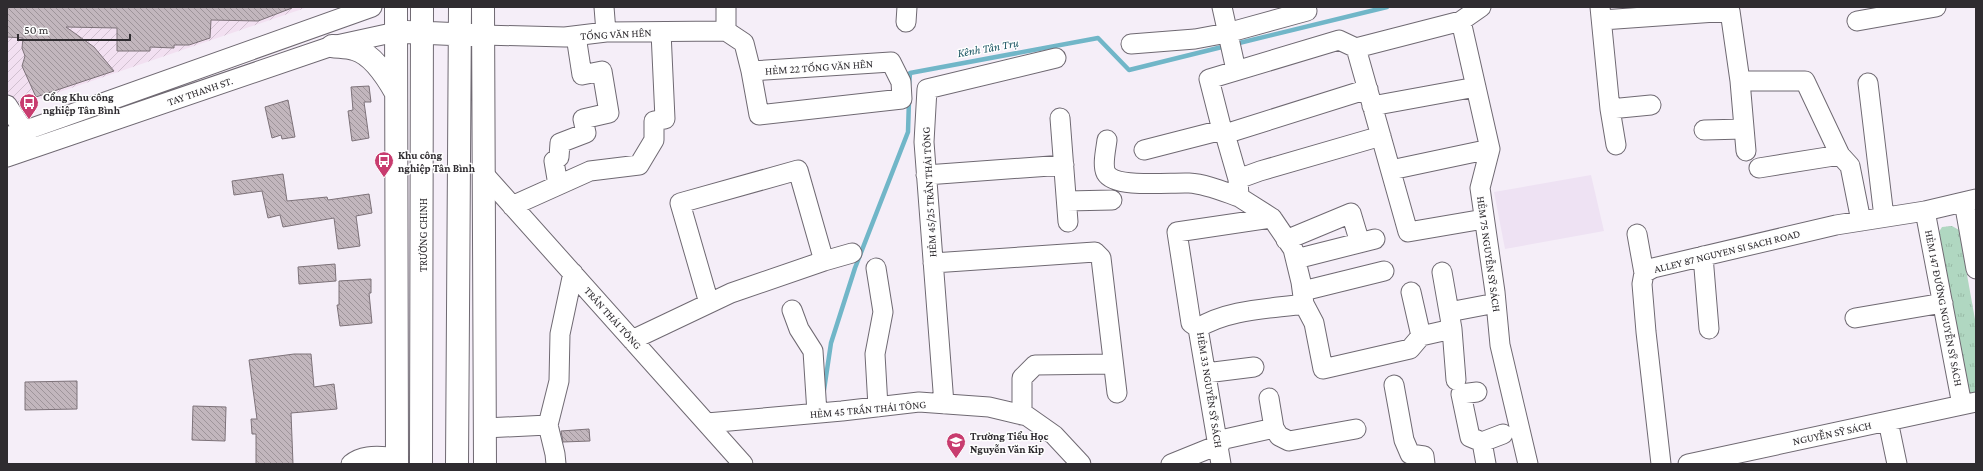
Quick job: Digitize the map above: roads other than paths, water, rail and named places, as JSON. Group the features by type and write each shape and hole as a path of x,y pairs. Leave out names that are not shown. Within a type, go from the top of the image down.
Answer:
{"main road":[{"path":"396,7 397,461 484,463 483,7"},
{"name":"TRƯỜNG CHINH","path":"422,7 422,461"},
{"path":"457,462 460,7"},
{"path":"396,32 483,35"},
{"path":"332,46 355,49 368,56 378,66 396,92 423,144"}],"street":[{"name":"TAY THANH ST.","path":"16,134 372,7"},
{"path":"604,7 606,32"},
{"path":"726,7 726,31"},
{"path":"1222,7 1236,70"},
{"path":"1857,21 1936,7"},
{"path":"1479,9 1461,21 1356,48 1339,40 1210,79 1239,188 1272,218 1293,249 1303,298 1314,323 1323,369 1410,349 1421,336 1450,320 1496,303"},
{"path":"1131,44 1228,35 1307,11"},
{"path":"1616,145 1610,109 1601,14 1730,11 1740,81 1746,151"},
{"name":"HẺM 75 NGUYỄN SỸ SÁCH","path":"1461,21 1490,149 1480,188 1496,303 1500,345 1528,464"},
{"name":"TỐNG VĂN HÊN","path":"483,35 576,36 606,32 726,31"},
{"name":"HẺM 22 TỐNG VĂN HÊN","path":"726,31 744,43 751,71 891,62 900,82"},
{"name":"TAY THANH ST.","path":"7,157 332,46 396,32"},
{"path":"512,206 590,171 639,165 654,140 654,121 665,119 661,32"},
{"path":"558,185 554,161 559,157 560,143 586,132 583,119 609,113 602,71 582,76 576,36"},
{"path":"1356,48 1408,232 1484,219"},
{"path":"751,71 759,115 902,99 900,82 927,89 1056,58"},
{"path":"1740,81 1805,81 1840,155 1850,166 1861,221"},
{"path":"1868,83 1884,217"},
{"path":"1144,150 1370,97 1476,87"},
{"name":"HẺM 45/25 TRẦN THÁI TÔNG","path":"927,89 924,142 944,404"},
{"path":"7,105 16,134 31,149"},
{"path":"1610,109 1651,105"},
{"path":"1060,118 1068,222"},
{"path":"1704,130 1744,129"},
{"path":"1107,140 1106,173 1114,180 1125,183 1166,185 1188,183 1211,187 1239,188 1260,171 1381,136"},
{"path":"1391,170 1490,149"},
{"path":"1759,168 1840,155"},
{"path":"926,175 1064,165"},
{"path":"709,303 680,203 798,170 824,261"},
{"name":"TRẦN THÁI TÔNG","path":"483,173 743,464"},
{"path":"1067,201 1112,200"},
{"path":"1970,200 1976,269"},
{"name":"ALLEY 87 NGUYEN SI SACH ROAD","path":"1661,464 1646,332 1642,284 1644,273 1653,268 1836,225 1925,211 1970,200"},
{"name":"HẺM 147 ĐƯỜNG NGUYỄN SỸ SÁCH","path":"1925,211 1943,303 1969,403"},
{"path":"1286,240 1351,213 1368,241 1296,259"},
{"path":"1198,328 1191,323 1177,232 1272,218"},
{"path":"1637,234 1644,273"},
{"path":"933,263 1095,252 1101,258 1114,364 1116,393"},
{"path":"632,340 731,293 852,253"},
{"path":"1703,256 1709,329"},
{"path":"876,268 883,312 875,354 878,407"},
{"name":"HẺM 33 NGUYỄN SỸ SÁCH","path":"1221,464 1198,328 1212,320 1303,298 1384,271"},
{"path":"1442,272 1450,320 1456,380"},
{"path":"556,464 548,425 559,381 560,334 572,273"},
{"path":"1411,292 1421,336"},
{"path":"1855,318 1943,303"},
{"path":"792,310 799,329 813,351 817,413"},
{"path":"1022,415 1022,378 1035,365 1114,364"},
{"path":"1206,373 1254,366"},
{"path":"1394,385 1404,440 1410,454 1424,456 1425,464"},
{"path":"1477,392 1461,394 1470,437 1482,442 1503,434"},
{"path":"1269,398 1274,428 1279,436 1289,441 1356,429"},
{"name":"HẺM 45 TRẦN THÁI TÔNG","path":"707,423 919,402 989,407 1027,416 1054,435 1081,464"},
{"name":"NGUYỄN SỸ SÁCH","path":"1688,464 1969,403"},
{"path":"1888,421 1897,464"},
{"path":"485,428 548,425"},
{"path":"1171,464 1218,445 1225,439 1274,428"},
{"path":"1482,442 1486,464"},
{"path":"351,464 357,459 366,456 397,461"}],"waterway":[{"name":"Kênh Tân Trụ","path":"1235,44 1387,7"},
{"name":"Kênh Tân Trụ","path":"909,85 910,73 1098,38 1129,70 1226,46"},
{"name":"Kênh Tân Trụ","path":"824,390 831,343 855,268 908,132 909,100"}],"place":[{"name":"Cổng Khu công nghiệp Tân Bình","path":"29,120"},
{"name":"Khu công nghiệp Tân Bình","path":"384,178"},
{"name":"Trường Tiểu Học Nguyễn Văn Kip","path":"956,459"}]}
